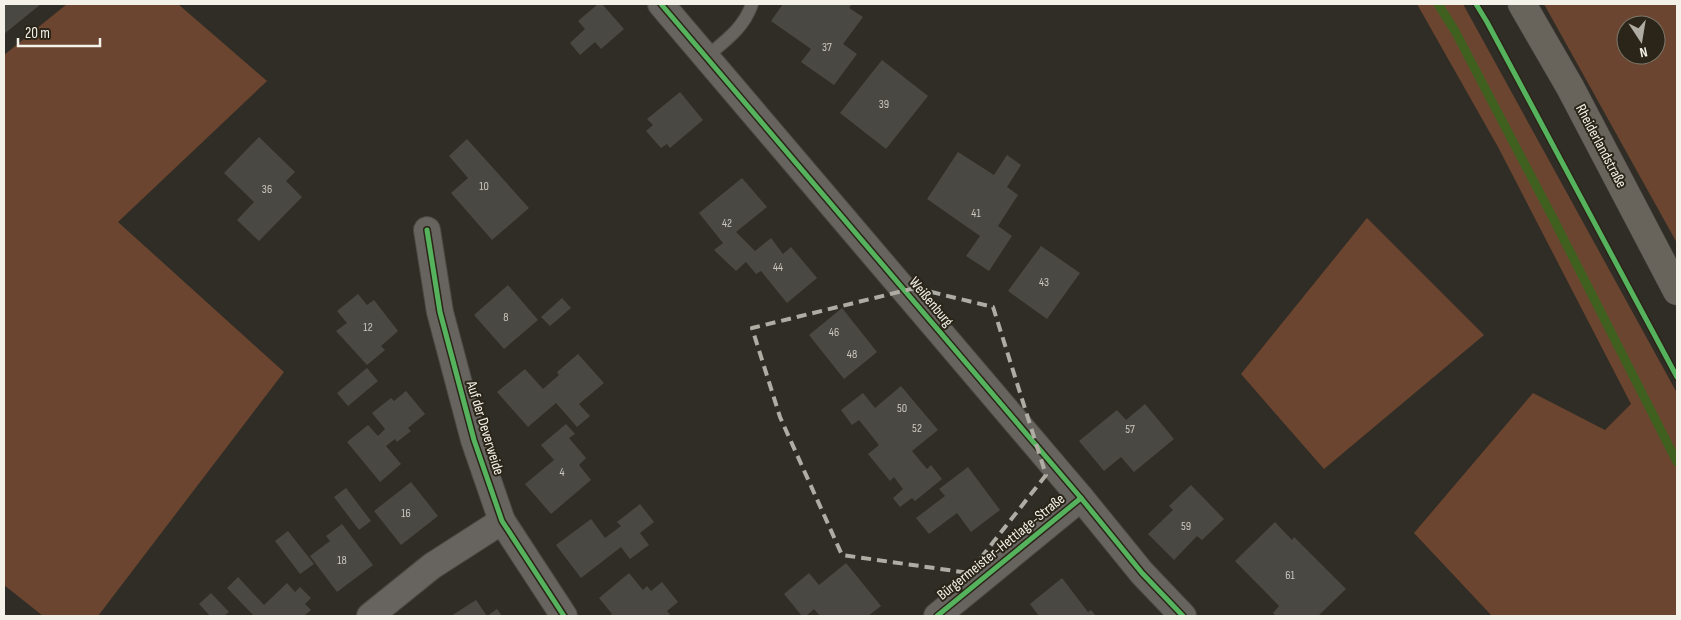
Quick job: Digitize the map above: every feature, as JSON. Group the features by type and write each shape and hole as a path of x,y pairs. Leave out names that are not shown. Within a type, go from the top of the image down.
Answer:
{"main road":[{"name":"Rheiderlandstraße","path":"1522,4 1570,87 1677,291"}],"street":[{"name":"Weißenburg","path":"661,4 1081,498 1142,573 1183,616"},
{"name":"Auf der Deverweide","path":"427,230 440,312 474,440 502,521 564,616"},
{"name":"Bürgermeister-Hettlage-Straße","path":"937,616 1081,498"},
{"path":"370,616 432,566 502,521"}],"lane":[{"path":"706,56 742,24 752,4"}],"highlighted area":[{"path":"915,288 993,307 1046,475 969,573 842,555 780,417 752,328"}],"shaded area":[{"path":"67,4 178,4 267,81 118,222 284,372 98,616 43,616 4,585 4,55"},
{"path":"1417,4 1463,4 1677,393 1677,616 1492,616 1414,533 1533,393 1605,430 1631,404 1498,147"},
{"path":"1544,4 1677,4 1677,243"},
{"path":"1367,218 1484,335 1324,469 1241,374"}],"building":[{"path":"4,4 41,4 4,34"},
{"path":"598,4 602,4 624,29 601,49 595,42 580,55 570,43 585,29 578,21"},
{"path":"783,4 852,4 849,8 863,17 843,44 857,54 834,85 801,62 811,49 771,21"},
{"path":"882,60 928,96 886,149 840,113"},
{"path":"680,92 703,120 670,148 667,144 661,148 646,131 653,125 647,119"},
{"path":"259,137 295,172 286,181 302,197 259,241 237,220 254,202 224,173"},
{"path":"467,139 529,208 492,240 451,193 468,178 449,156"},
{"path":"958,152 994,175 1007,155 1021,165 1007,187 1018,195 998,226 1012,236 989,271 966,256 980,236 927,199"},
{"path":"742,178 767,207 736,232 755,251 771,238 783,254 791,247 817,278 787,303 761,271 756,274 746,262 736,271 714,250 723,243 699,213"},
{"path":"1041,246 1080,273 1047,319 1008,291"},
{"path":"508,285 538,320 504,349 474,315"},
{"path":"358,294 367,305 374,300 398,331 381,346 385,350 367,365 336,331 347,323 337,311"},
{"path":"562,298 571,308 550,326 541,317"},
{"path":"842,308 877,352 844,379 809,335"},
{"path":"578,354 604,383 579,404 590,416 577,427 556,403 528,427 497,392 525,369 543,389 559,375 557,372"},
{"path":"367,368 378,381 348,406 337,393"},
{"path":"901,386 938,430 912,451 927,469 931,465 942,479 915,501 912,498 900,507 893,498 903,489 894,477 890,481 868,454 879,445 859,420 852,425 841,410 863,393 875,408"},
{"path":"406,391 425,414 408,428 411,431 397,442 395,439 386,446 401,464 380,482 347,442 368,425 378,436 385,429 372,413 391,398 394,401"},
{"path":"1145,404 1174,439 1134,472 1121,457 1104,471 1079,441 1117,410 1126,420"},
{"path":"566,424 575,434 569,438 586,458 579,465 591,480 551,514 525,484 554,460 541,445"},
{"path":"968,467 1000,510 971,532 957,513 929,534 916,518 945,496 939,489"},
{"path":"411,482 438,516 401,545 374,511"},
{"path":"1191,485 1224,519 1202,540 1197,536 1174,560 1148,534 1173,510 1169,506"},
{"path":"346,488 371,521 359,530 334,497"},
{"path":"640,504 654,522 640,533 649,545 630,559 621,547 581,578 556,545 591,519 605,538 621,526 617,522"},
{"path":"1275,522 1292,540 1294,537 1346,589 1318,616 1276,616 1273,613 1279,606 1235,561"},
{"path":"342,524 373,565 337,592 310,556 330,541 326,536"},
{"path":"288,531 314,564 300,574 275,541"},
{"path":"846,563 881,606 868,616 820,616 814,609 806,616 802,616 784,594 809,573 819,585"},
{"path":"629,573 643,590 647,586 651,591 662,582 678,602 667,611 671,616 608,616 612,614 599,598"},
{"path":"238,577 264,605 287,583 295,592 300,587 311,598 305,604 311,610 304,616 254,616 227,588"},
{"path":"1062,578 1088,612 1091,610 1096,616 1039,616 1030,604"},
{"path":"211,593 229,612 224,616 210,616 199,604"},
{"path":"476,600 487,616 451,616"},
{"path":"497,609 502,616 487,616"}],"waterway":[{"path":"1438,4 1455,31 1553,218 1677,462"}],"cycle path":[{"path":"661,4 1081,498 1142,573 1183,616"},
{"path":"1476,4 1677,377"},
{"path":"427,230 440,312 474,440 502,521 564,616"},
{"path":"937,616 1081,498"}]}
